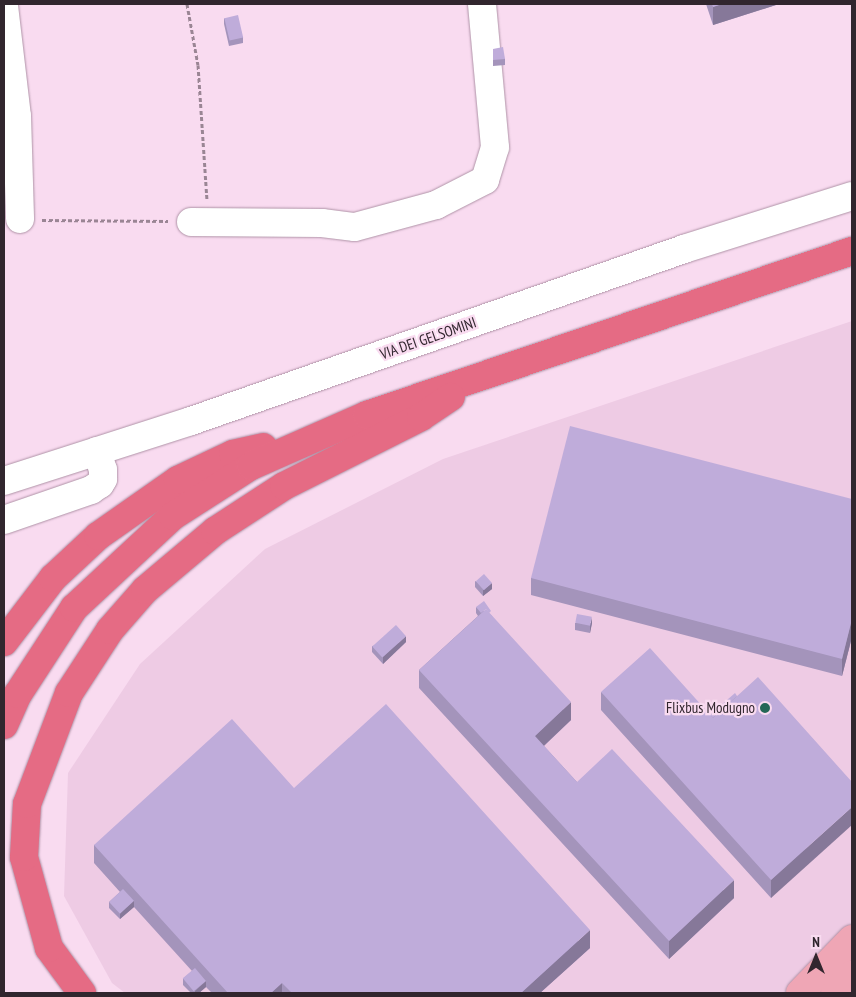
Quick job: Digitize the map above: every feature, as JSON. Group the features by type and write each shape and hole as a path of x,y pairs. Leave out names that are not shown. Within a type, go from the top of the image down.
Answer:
{"highway":[{"path":"4,642 54,578 98,536 178,480 233,454 337,426 852,251"},
{"path":"82,993 49,948 24,857 27,804 69,693 110,630 144,590 215,531 327,463 421,417 487,374"},
{"path":"4,725 18,694 74,608 139,545 173,516 220,484 337,426"}],"main road":[{"path":"800,993 852,939"},
{"path":"835,993 852,975"}],"street":[{"path":"191,222 322,223 355,227 436,205 485,180 495,147 482,4"},
{"path":"4,6 18,116 20,219"},
{"name":"VIA DEI GELSOMINI","path":"4,480 97,451 684,250 852,196"},
{"path":"4,520 92,490 104,479 97,451"}],"path":[{"path":"20,219 191,222 207,205 209,192 196,43 187,4"}],"shaded area":[{"path":"852,321 852,993 125,993 112,983 64,896 68,773 140,664 265,549 443,459"}],"building":[{"path":"238,15 243,37 230,41 224,18"},
{"path":"503,47 505,59 493,60 493,49"},
{"path":"570,426 852,499 852,619 842,659 531,578"},
{"path":"484,574 492,583 484,590 476,581"},
{"path":"484,601 491,611 489,613 486,609 481,613 476,607"},
{"path":"486,609 571,702 535,736 577,782 612,749 734,880 669,941 419,670"},
{"path":"577,614 592,617 590,626 575,623"},
{"path":"396,625 406,636 382,658 372,646"},
{"path":"650,648 713,718 758,677 852,782 852,807 771,880 601,692"},
{"path":"735,693 737,696 722,710 719,707"},
{"path":"386,704 590,930 521,993 292,993 282,983 271,993 228,993 94,845 232,719 294,788"},
{"path":"715,711 717,714 713,718 710,715"},
{"path":"123,889 134,901 120,914 109,902"},
{"path":"195,968 206,981 194,991 183,978"}],"place":[{"name":"Flixbus Modugno","path":"765,708"}]}
